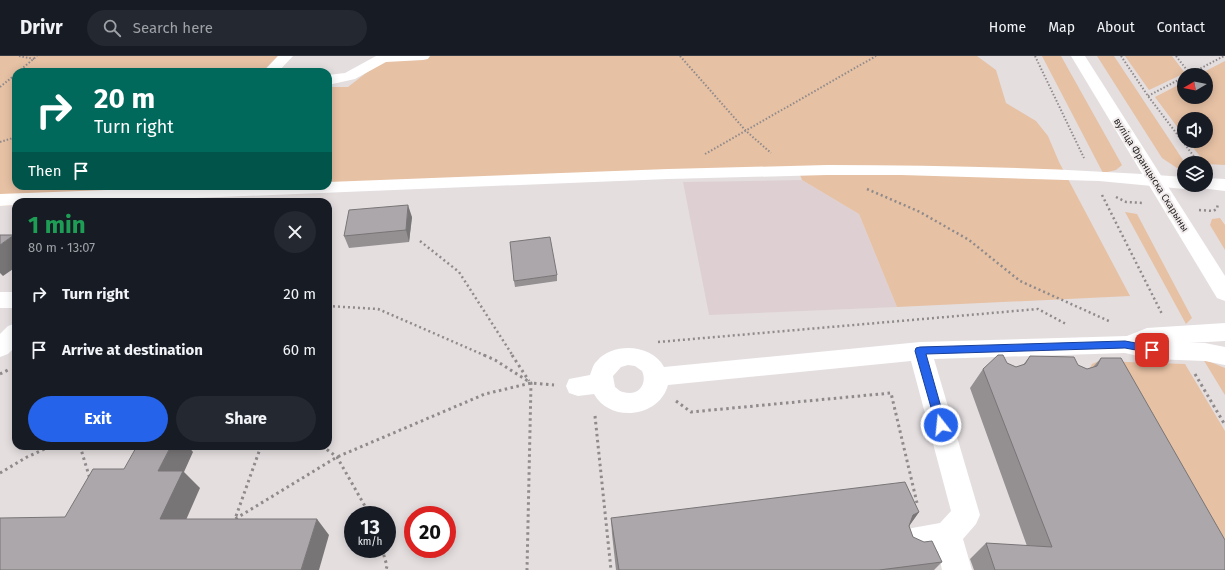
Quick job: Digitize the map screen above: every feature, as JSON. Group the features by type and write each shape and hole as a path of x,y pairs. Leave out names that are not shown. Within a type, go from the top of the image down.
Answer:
{"main road":[{"path":"274,68 286,56"},
{"path":"332,80 345,78 356,74 384,57 423,56"},
{"name":"вуліца Францыска Скарыны","path":"1078,56 1225,293"},
{"path":"332,187 668,174 827,170 901,170 1092,176 1177,182"},
{"path":"1213,184 1225,185"},
{"path":"51,198 257,190"},
{"path":"0,200 12,200"},
{"path":"0,300 12,300"},
{"path":"656,377 920,351 995,358 1060,355 1125,344 1152,350 1225,332"},
{"path":"0,348 12,336"},
{"path":"1177,343 1205,352 1225,356"},
{"path":"912,542 948,535 966,515 920,351"},
{"path":"628,356 645,360 656,372 656,387 651,395 644,400 634,403 623,403 589,384 605,366 619,357 628,356"},
{"path":"948,535 957,570"}],"path":[{"path":"19,56 34,59"},
{"path":"23,68 37,56"},
{"path":"680,56 746,131 773,155"},
{"path":"668,174 876,56"},
{"path":"1035,56 1092,176 1177,343 1225,425"},
{"path":"1121,56 1148,96 1194,156"},
{"path":"1176,56 1184,68"},
{"path":"1202,68 1224,56"},
{"path":"0,87 12,77"},
{"path":"1148,96 1177,81"},
{"path":"0,142 12,138"},
{"path":"827,170 920,212 962,236 1020,281 1115,324"},
{"path":"420,242 459,272 531,383 528,570"},
{"path":"332,306 378,309 494,360 531,383"},
{"path":"260,450 235,519 337,457 485,394 531,383 589,384"},
{"path":"595,415 611,570"},
{"path":"0,473 27,457 43,450"},
{"path":"81,450 90,480"},
{"path":"327,450 337,457 365,506"},
{"path":"385,558 387,566 386,570"}],"shaded area":[{"path":"0,56 278,56 266,68 12,68 12,190 329,190 120,198 12,198 12,205 0,206"},
{"path":"388,56 977,56 996,70 1006,103 1036,121 1048,136 1059,162 1130,296 897,307 859,214 802,180 799,172 332,190 332,87 348,87"},
{"path":"1042,56 1061,56 1122,165 1116,170 1103,173"},
{"path":"1097,56 1114,56 1180,156 1177,156 1177,168 1162,158"},
{"path":"1125,56 1172,56 1181,68 1177,68 1177,77 1149,90"},
{"path":"1225,61 1225,165 1213,164 1213,156 1200,156 1193,148 1213,148 1213,112 1177,112 1177,127 1155,97 1177,86 1177,104 1213,104 1213,68 1212,68"},
{"path":"802,180 859,214 897,307 709,315 683,182"},
{"path":"1125,212 1137,214 1192,318 1186,324"},
{"path":"1220,218 1225,225 1225,250 1210,225 1212,219"},
{"path":"1203,359 1225,368 1225,395 1223,392"},
{"path":"1099,361 1185,364 1225,431 1225,570 1089,370 1092,364"}],"building":[{"path":"408,205 406,230 344,236 349,210"},
{"path":"0,235 12,235 12,236 0,245"},
{"path":"550,237 557,275 514,281 510,242"},
{"path":"998,355 1003,355 1007,363 1016,367 1025,364 1030,356 1074,357 1078,365 1087,369 1097,366 1101,358 1121,358 1225,540 1225,570 995,570 986,543 1052,547 983,369"},
{"path":"135,450 169,450 158,471 183,471 160,519 317,519 301,570 0,570 0,518 65,517 93,469 124,469"},
{"path":"905,482 919,512 913,515 909,526 913,537 924,542 932,541 942,562 879,570 619,570 611,518"}],"route":[{"path":"941,425 920,351 1125,344 1152,350"}]}
